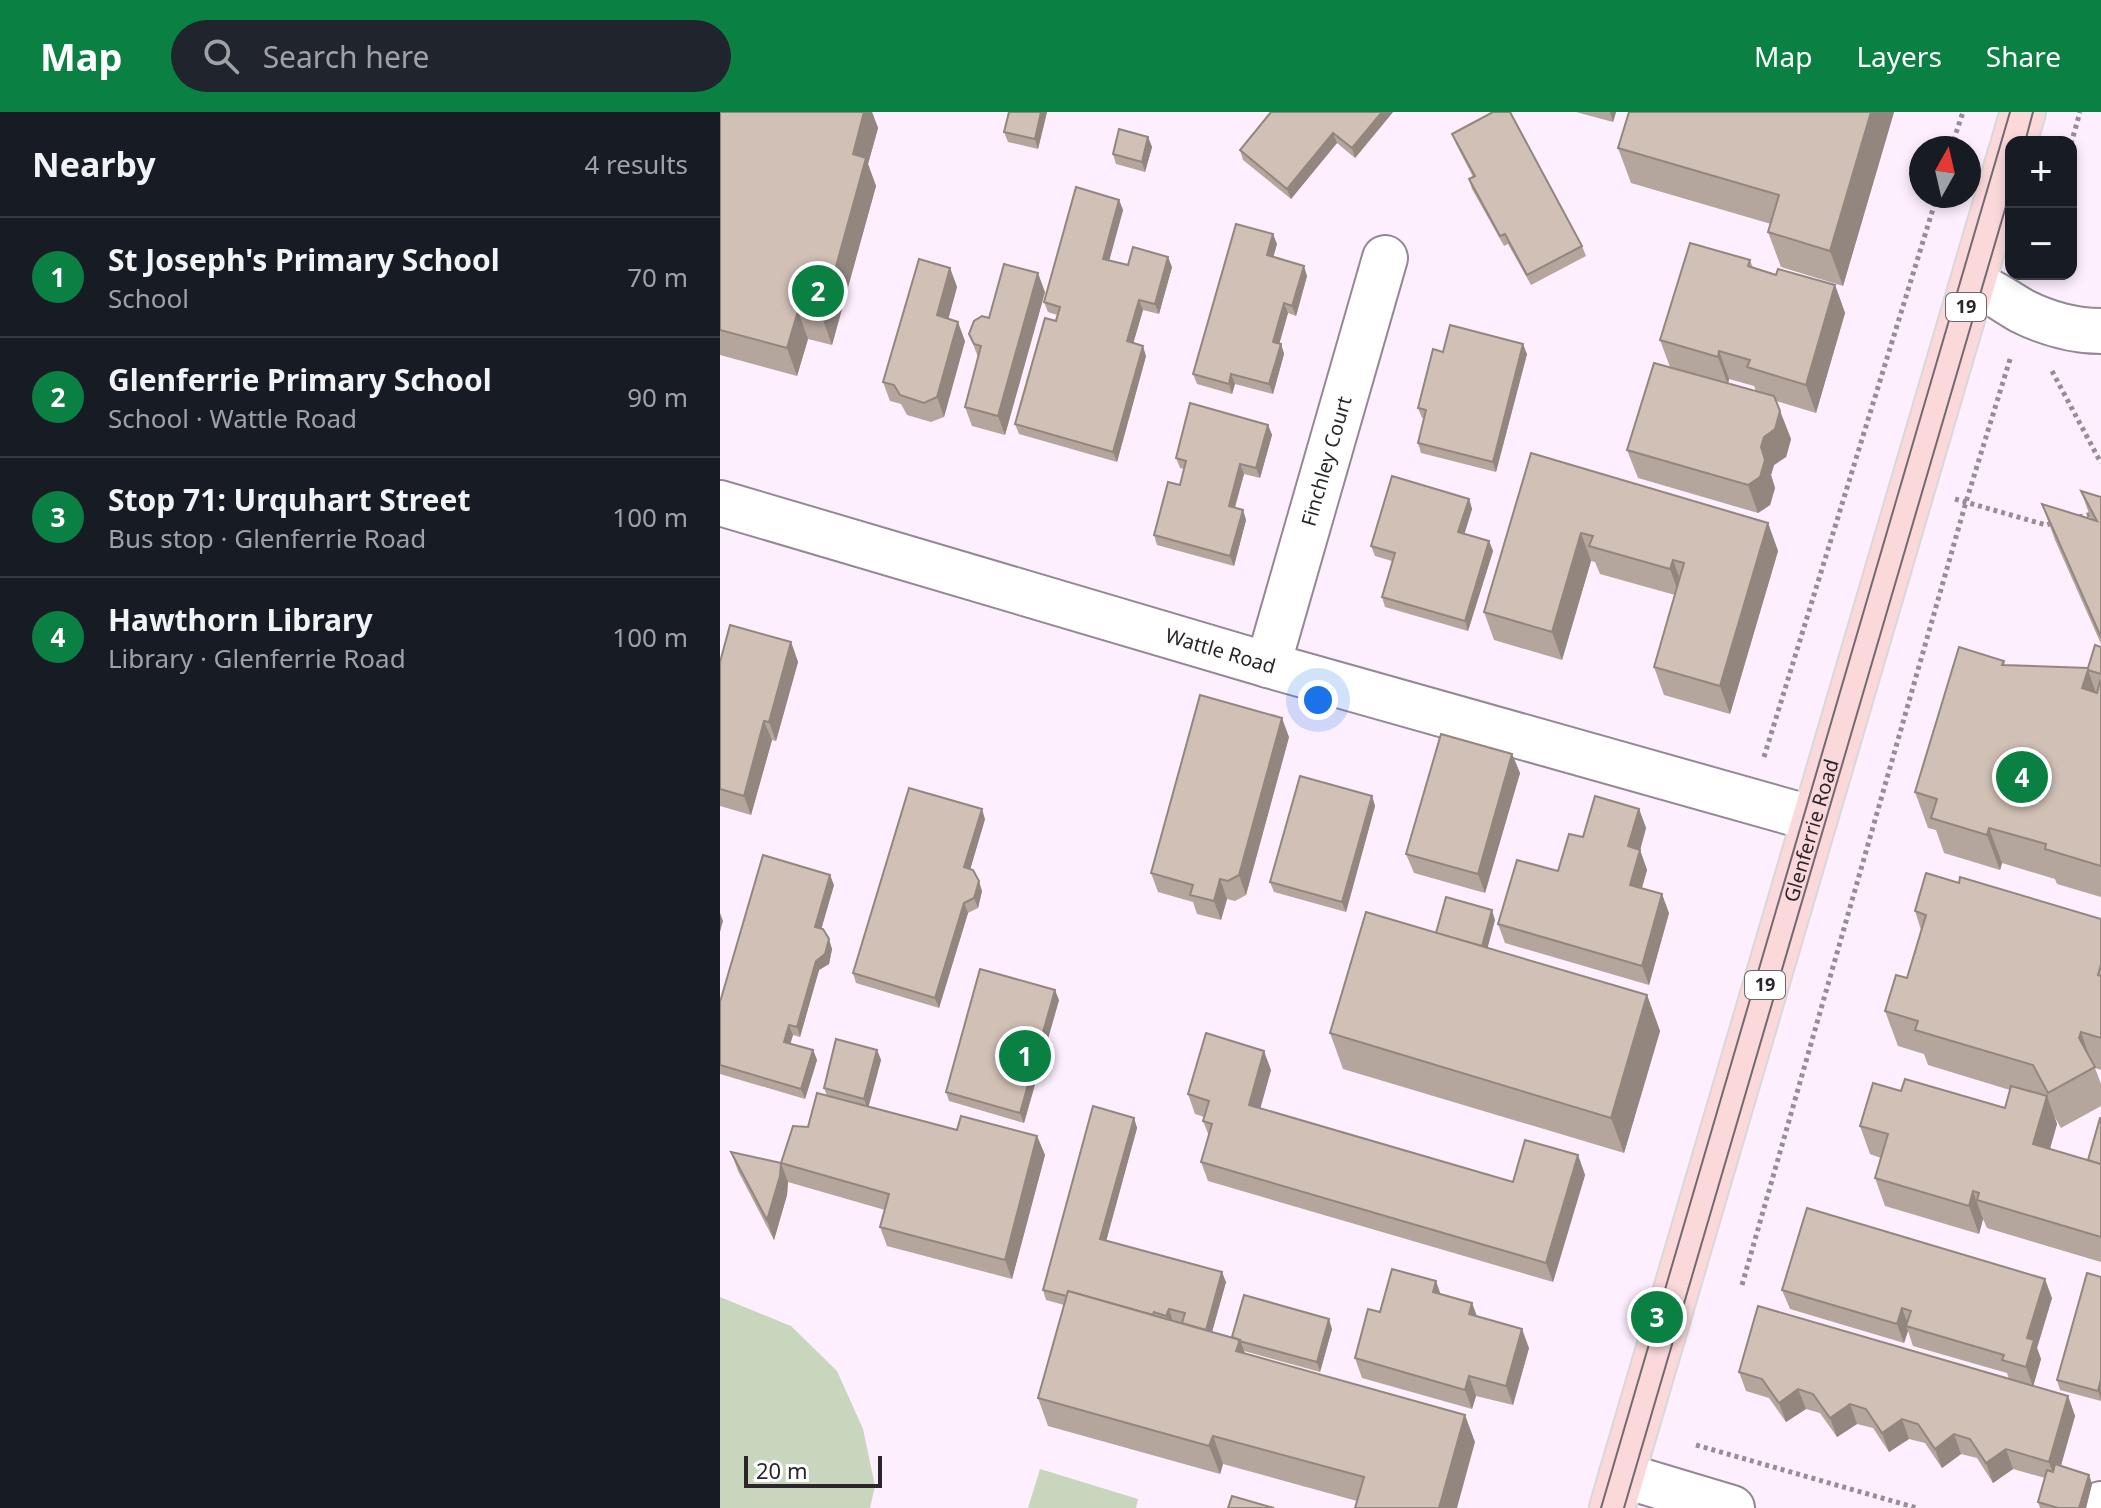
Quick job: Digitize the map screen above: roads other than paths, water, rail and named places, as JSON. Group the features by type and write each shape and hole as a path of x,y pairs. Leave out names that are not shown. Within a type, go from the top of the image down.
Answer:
{"main road":[{"path":"2016,136 2023,112"},
{"name":"Glenferrie Road","path":"1617,1492 2005,173"}],"street":[{"name":"Finchley Court","path":"1268,665 1385,258"},
{"path":"1973,284 2025,312 2084,331 2101,331"},
{"name":"Wattle Road","path":"720,503 1268,665 1814,819"},
{"path":"1617,1492 1732,1508"}],"tram line":[{"path":"1601,1508 2010,112"},
{"path":"2027,136 2033,112"},
{"path":"1624,1508 2005,208"}],"place":[{"name":"Glenferrie Primary School","path":"818,291"},
{"name":"Hawthorn Library","path":"2022,777"},
{"name":"St Joseph's Primary School","path":"1025,1056"},
{"name":"Stop 71: Urquhart Street","path":"1657,1317"}]}
